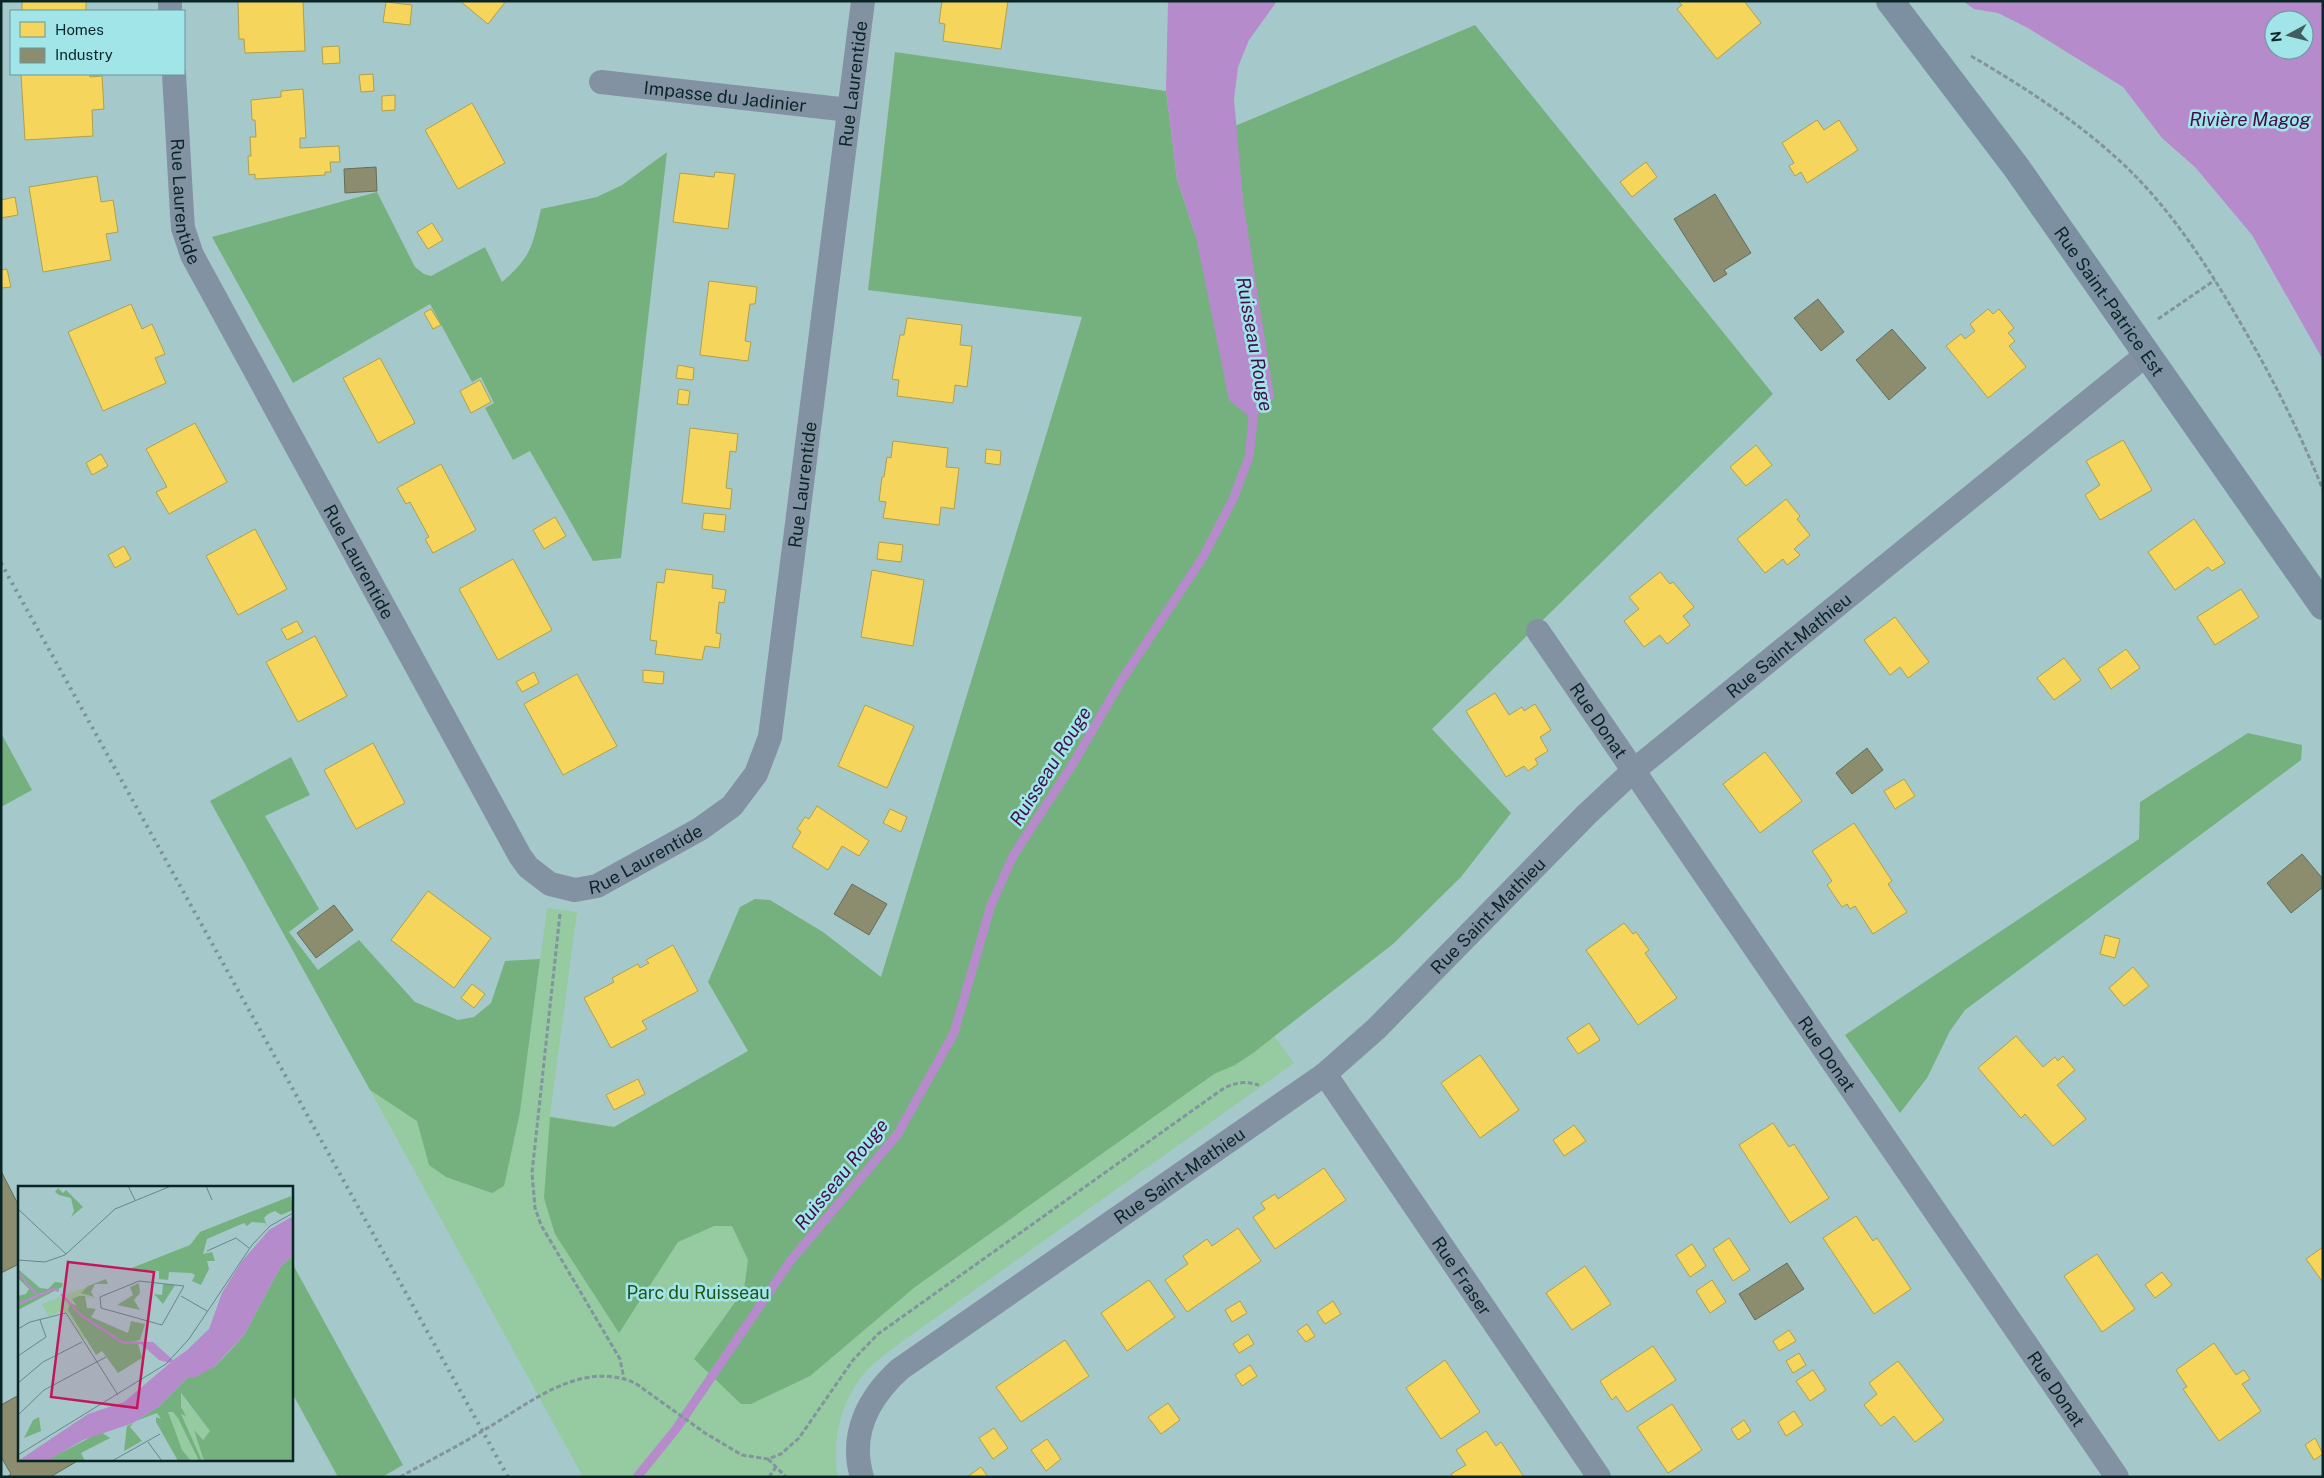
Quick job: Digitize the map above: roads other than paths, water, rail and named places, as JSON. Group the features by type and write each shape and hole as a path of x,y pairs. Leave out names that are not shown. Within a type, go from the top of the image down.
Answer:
{"street":[{"name":"Rue Laurentide","path":"174,75 183,228 192,256 520,856 538,877 550,884 575,890 597,886 717,818 745,791 764,756 770,737 863,1"},
{"name":"Rue Saint-Patrice Est","path":"1890,1 1934,56 2016,167 2323,606"},
{"name":"Impasse du Jadinier","path":"600,82 849,110"},
{"name":"Rue Saint-Mathieu","path":"862,1477 858,1447 861,1424 870,1403 883,1384 900,1369 1325,1074 1376,1029 1587,814 1633,771 2147,354"},
{"name":"Rue Donat","path":"1538,631 2117,1477"},
{"name":"Rue Fraser","path":"1325,1074 1599,1477"}],"water":[{"path":"1168,1 1277,1 1249,40 1238,67 1234,99 1243,201 1274,397 1253,420 1229,400 1196,237 1177,179 1166,91"},
{"name":"Rivière Magog","path":"1963,1 2323,1 2323,360 2252,235 2195,167 2162,138 2123,87 2028,28 1998,13 1974,9"}],"waterway":[{"name":"Ruisseau Rouge","path":"637,1477 676,1429 791,1260 897,1135 954,1033 991,905 1013,856 1074,762 1121,681 1203,557 1233,499 1249,457 1253,420 1251,409"}],"railway":[{"path":"1,563 508,1477"}],"park label":[{"name":"Parc du Ruisseau","path":"698,1292"}]}
